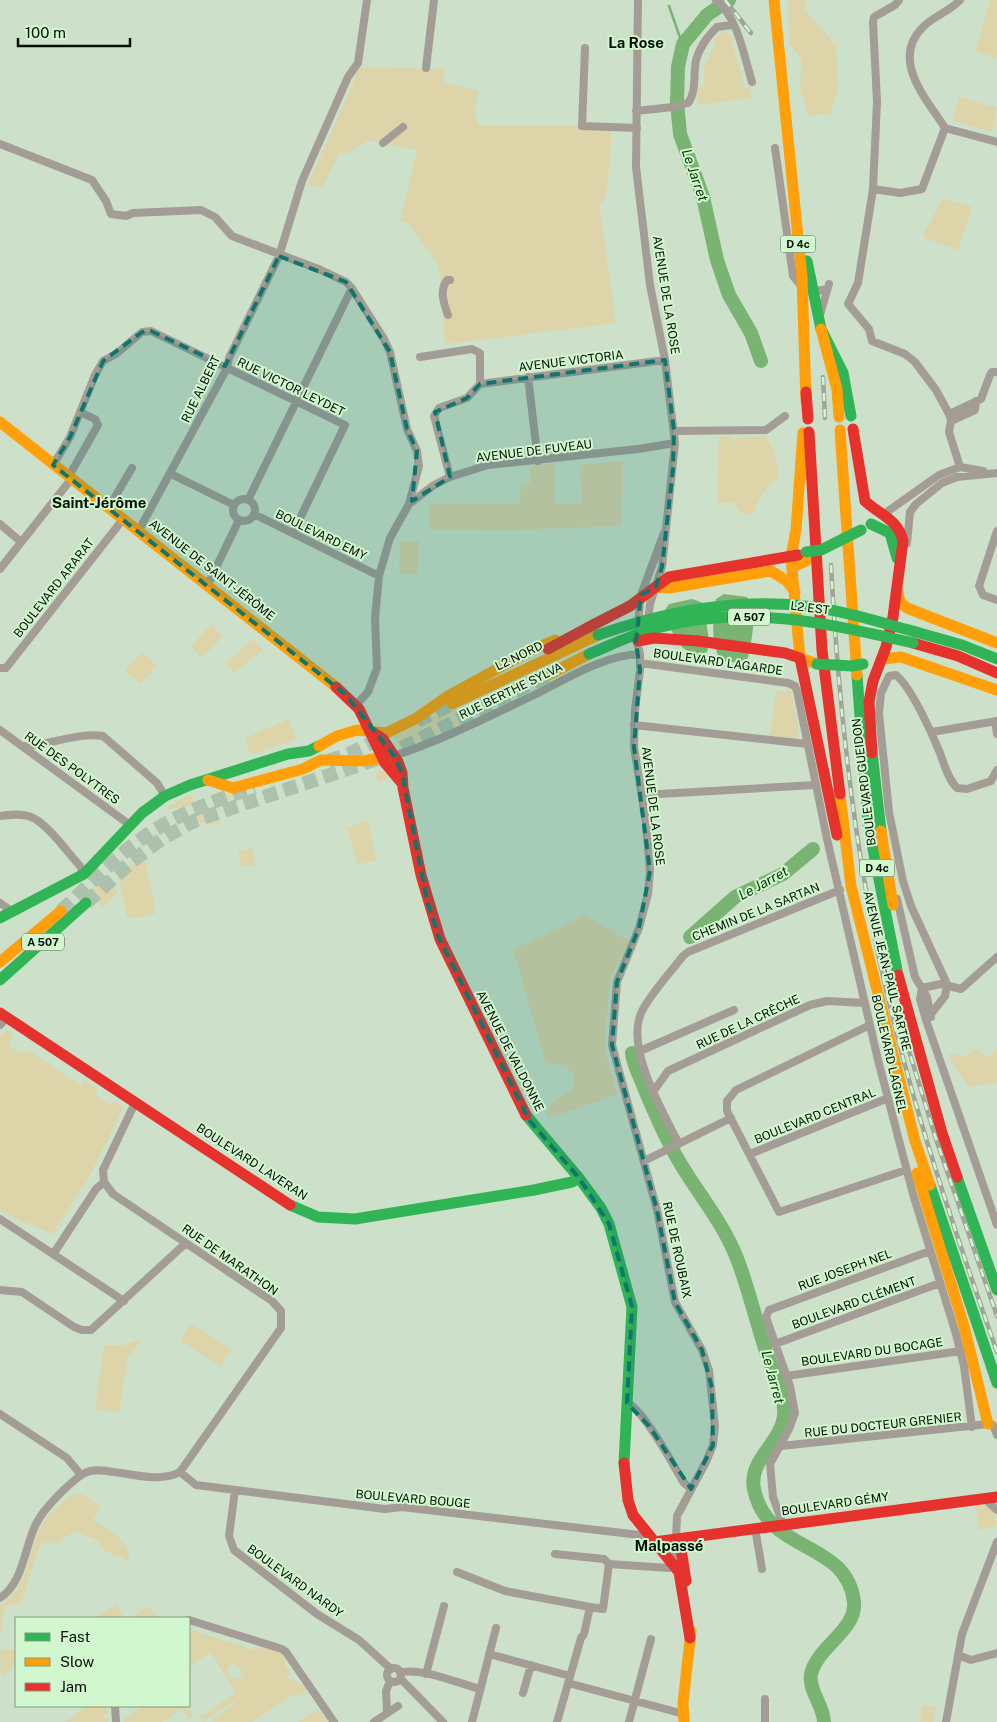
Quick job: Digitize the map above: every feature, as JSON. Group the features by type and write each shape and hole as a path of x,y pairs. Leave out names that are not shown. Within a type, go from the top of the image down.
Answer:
{"main road":[{"name":"D 4c","path":"774,0 782,98 802,288 806,419"},
{"name":"D 4c","path":"782,98 806,255 836,389 838,417"},
{"path":"820,323 843,373 848,391 851,416"},
{"name":"AVENUE DE SAINT-JÉRÔME","path":"0,422 208,584 356,705 372,732"},
{"path":"853,429 865,501 871,508 892,518 902,532 903,541 898,563"},
{"name":"AVENUE JEAN-PAUL SARTRE","path":"840,430 868,824 897,973 942,1133 997,1290"},
{"name":"AVENUE JEAN-PAUL SARTRE","path":"792,562 806,433 822,650 846,888 868,955 915,1141 996,1379"},
{"name":"RUE BERTHE SYLVA","path":"13,912 84,874 146,809 165,796 288,754 314,749 337,736 357,730 386,732 415,720 448,696 530,651 611,617 669,577 792,562 821,550 866,527 884,514"},
{"path":"866,527 881,528 892,536 898,563"},
{"path":"792,562 800,658 836,830 846,888"},
{"name":"BOULEVARD GUEIDON","path":"881,831 870,740 869,702 873,681 882,659 898,592 898,563"},
{"path":"656,587 669,588 771,571 787,581 795,592"},
{"path":"898,592 900,602 908,608 997,643"},
{"name":"L2 EST","path":"598,635 663,615 721,605 750,604 832,611 962,645 997,659"},
{"name":"L2 EST","path":"589,654 664,626 722,617 776,618 830,623 913,643 958,656 997,673"},
{"name":"L2 NORD","path":"587,628 464,694 452,704 598,635"},
{"path":"589,654 654,638 698,641 779,652 816,664 860,667 882,659 901,657 997,690"},
{"name":"A 507","path":"548,675 589,654"},
{"name":"AVENUE DE VALDONNE","path":"372,732 383,740 388,757 402,773 402,782 427,901 439,938 529,1120 579,1178 601,1208 609,1224 632,1307 625,1484 634,1515 651,1539 673,1564"},
{"path":"208,780 233,788 303,769 310,763 327,758 351,761 388,757"},
{"path":"881,831 896,922 942,1133"},
{"name":"A 507","path":"0,980 86,903"},
{"name":"A 507","path":"0,962 61,911"},
{"path":"0,918 13,912"},
{"path":"0,922 13,912"},
{"path":"868,955 909,1144 938,1247 964,1326 994,1430"},
{"name":"BOULEVARD LAVERAN","path":"2,1018 297,1209 314,1216 332,1220 356,1219 465,1202 572,1182 579,1178"},
{"name":"BOULEVARD GÉMY","path":"677,1539 991,1498"},
{"path":"651,1539 677,1539 681,1549 692,1627 683,1703 684,1718"},
{"path":"673,1564 678,1572 690,1638"}],"street":[{"name":"RUE ALBERT","path":"139,530 227,368 279,256 302,181 348,77 358,63 364,10 367,0"},
{"path":"426,68 434,0"},
{"name":"AVENUE DE LA ROSE","path":"638,0 636,167 650,285 665,360 674,431 662,567 650,604 646,644 640,654"},
{"path":"899,0 895,5 874,17 873,22 878,102 873,189 858,283 849,300 850,307 869,329 872,341 905,354 916,362 936,390 950,417 949,432 960,467"},
{"path":"960,0 922,28 912,44 908,58 912,75 945,128 997,142"},
{"path":"718,2 726,11 732,25 752,82"},
{"path":"636,111 672,107 685,103 693,94 696,61 702,44 717,27 732,25"},
{"path":"585,48 582,126 637,128"},
{"path":"383,143 403,127"},
{"path":"873,189 900,193 922,189 945,128"},
{"path":"0,144 92,180 106,201 111,214 126,216 133,213 201,210 215,217 232,236 279,256 321,270 346,282 352,288 390,352 407,429 417,451 418,466 409,504"},
{"path":"775,148 793,276 802,288 814,294 828,287 820,323"},
{"path":"448,315 443,302 442,289 446,280 450,280"},
{"path":"248,500 352,288"},
{"name":"RUE VICTOR LEYDET","path":"54,464 70,437 103,360 116,354 142,332 151,331 345,425 293,533"},
{"path":"420,357 472,349 480,353 480,384 466,398 439,408 434,416 450,477"},
{"name":"AVENUE VICTORIA","path":"480,384 665,360"},
{"path":"950,417 981,399 990,375 992,372 997,372"},
{"path":"528,377 538,461"},
{"path":"0,569 70,477 98,425 96,419 80,412"},
{"path":"674,431 766,430 785,416"},
{"name":"AVENUE DE FUVEAU","path":"356,705 368,692 377,668 375,618 379,576 390,538 409,504 434,485 450,477 488,465 538,461 674,443"},
{"path":"884,514 930,480 960,467 994,473"},
{"path":"109,507 132,468"},
{"path":"898,563 905,552 908,539 908,517 916,504 942,483 953,479 994,473"},
{"path":"171,474 234,505"},
{"path":"240,499 248,500 254,506 254,514 248,520 239,520 233,513 234,505 240,499"},
{"name":"BOULEVARD EMY","path":"254,514 379,576"},
{"name":"BOULEVARD ARARAT","path":"0,668 6,668 124,518"},
{"path":"208,584 239,520"},
{"path":"0,524 21,542"},
{"path":"997,531 979,586 983,595 997,600"},
{"name":"AVENUE DE LA ROSE","path":"644,1161 612,1045 617,982 639,928 648,894 650,856 634,747 634,725 640,663 640,654 636,642 641,595 664,533"},
{"name":"RUE BERTHE SYLVA","path":"388,757 463,729 581,672 626,654 640,654"},
{"name":"BOULEVARD LAGARDE","path":"640,663 792,684"},
{"name":"BOULEVARD GUEIDON","path":"932,732 907,684 896,674 890,676 884,683 879,713 889,812 903,881 911,906 947,984"},
{"name":"BOULEVARD LAGNEL","path":"792,684 797,691 815,785 846,888 865,1003 906,1170 961,1351 972,1427"},
{"path":"997,734 996,721 932,732 950,780 957,788 967,789 991,782 997,770"},
{"path":"634,725 807,744"},
{"name":"RUE DES POLYTRES","path":"0,730 130,825"},
{"path":"24,746 44,745 79,736 103,736 157,783 165,796"},
{"path":"642,795 815,785"},
{"path":"0,816 18,814 32,817 43,825 80,866 84,874"},
{"name":"BOULEVARD GUEIDON","path":"881,831 915,977 922,988 931,1014 930,1031"},
{"name":"CHEMIN DE LA SARTAN","path":"676,1146 653,1092 640,1051 637,1026 642,1011 683,956 846,888"},
{"path":"0,903 13,912"},
{"path":"922,988 947,984 961,989 997,957"},
{"path":"931,1014 945,996 947,984"},
{"name":"BOULEVARD GUEIDON","path":"922,988 920,999 930,1031 997,1225"},
{"name":"RUE DE LA CRÊCHE","path":"653,1092 668,1071 810,1005 827,1001 865,1003"},
{"path":"640,1051 734,1010"},
{"path":"870,1026 736,1090 727,1101 727,1111 779,1212 906,1170"},
{"name":"BOULEVARD CENTRAL","path":"750,1154 888,1098"},
{"path":"54,1252 96,1189 104,1182 103,1170 135,1103"},
{"path":"644,1161 731,1118"},
{"name":"RUE DE ROUBAIX","path":"644,1161 657,1210 675,1302 702,1350 712,1388 715,1426 713,1445 706,1462 677,1516 677,1539 673,1564"},
{"name":"RUE DE MARATHON","path":"104,1182 113,1194 272,1301 280,1311 281,1328 180,1472"},
{"path":"0,1219 54,1252 124,1300"},
{"path":"0,1290 22,1292 82,1330 91,1330 186,1243"},
{"name":"RUE JOSEPH NEL","path":"775,1344 766,1317 769,1310 930,1251"},
{"name":"BOULEVARD CLÉMENT","path":"775,1344 940,1283"},
{"path":"775,1344 786,1376 795,1412 781,1446 772,1456 770,1464 773,1497 783,1525"},
{"name":"BOULEVARD DU BOCAGE","path":"786,1376 961,1351"},
{"path":"627,1403 632,1404 649,1426 684,1483 691,1489"},
{"path":"0,1414 68,1458 82,1475"},
{"name":"RUE DU DOCTEUR GRENIER","path":"781,1446 972,1427 994,1430"},
{"path":"0,1598 7,1593 16,1581 40,1517 82,1475 94,1471 165,1478 180,1472"},
{"name":"BOULEVARD BOUGE","path":"180,1472 196,1485 385,1509 402,1507 651,1539"},
{"name":"BOULEVARD NARDY","path":"235,1490 229,1536 234,1550 317,1614 360,1640 391,1669"},
{"path":"991,1498 997,1510"},
{"path":"759,1528 762,1569"},
{"path":"946,1722 958,1655 966,1624 997,1542"},
{"path":"555,1554 604,1559 609,1564 669,1568 673,1564"},
{"path":"457,1572 505,1592 603,1609 609,1564"},
{"path":"426,1674 444,1606"},
{"path":"557,1722 581,1638 584,1634 590,1607"},
{"path":"190,1620 282,1649 286,1652 334,1722"},
{"path":"472,1722 496,1628"},
{"path":"629,1722 651,1638"},
{"path":"958,1655 971,1660 997,1653"},
{"path":"489,1654 531,1665 569,1680 684,1718"},
{"path":"523,1694 531,1665"},
{"path":"387,1712 386,1691 390,1681 387,1674 391,1669 395,1668 400,1676 443,1722"},
{"path":"390,1681 395,1682 405,1671 426,1674 480,1689"},
{"path":"765,1699 765,1722"},
{"path":"374,1722 398,1706"},
{"path":"115,1707 116,1722"}],"highlighted area":[{"path":"279,256 346,282 390,352 407,429 417,451 412,501 450,477 435,412 467,398 480,384 665,360 674,431 673,469 662,567 656,587 641,595 636,642 640,670 634,747 650,871 639,928 617,982 612,1045 657,1210 675,1302 702,1350 712,1388 713,1445 691,1489 649,1426 627,1403 632,1307 609,1224 579,1178 529,1120 439,938 427,901 402,773 394,756 345,694 53,465 70,437 103,361 142,332 151,331 225,366"}],"shaded area":[{"path":"788,0 807,0 804,8 836,46 838,89 830,114 808,116 799,84 802,60 789,44"},
{"path":"990,0 997,0 997,58 976,51"},
{"path":"724,31 735,39 732,42 745,88 750,87 751,98 697,105 698,87 704,87 704,67 716,43 713,39"},
{"path":"358,67 445,69 444,83 478,91 475,111 478,125 578,125 579,128 611,129 607,182 604,200 599,204 616,323 445,344 439,266 409,224 400,220 417,150 367,140 349,153 339,154 322,188 308,184 353,84"},
{"path":"959,97 997,108 992,132 953,121"},
{"path":"943,198 972,207 958,250 925,238 923,235"},
{"path":"719,436 730,436 732,439 763,436 773,449 778,477 763,494 753,515 740,513 735,503 717,503"},
{"path":"623,461 622,526 509,530 429,529 429,504 520,504 521,484 530,484 531,466 555,463 555,504 582,504 580,465"},
{"path":"400,541 419,541 418,574 399,573"},
{"path":"724,594 747,597 752,612 753,627 748,658 740,663 722,661 716,649 713,631 715,605 716,599"},
{"path":"692,599 701,602 709,640 707,652 698,654 683,648 678,642 673,634 665,610 669,604"},
{"path":"211,625 223,636 202,658 191,646"},
{"path":"253,639 263,650 234,673 225,663"},
{"path":"142,652 157,666 140,684 125,670"},
{"path":"786,689 791,690 800,736 797,739 770,736 776,690 786,692"},
{"path":"450,697 464,726 401,749 392,735"},
{"path":"289,719 296,739 251,755 245,738"},
{"path":"379,769 388,775 388,779 378,782 376,776"},
{"path":"215,791 233,795 233,797 219,802"},
{"path":"191,794 197,805 169,809 167,807"},
{"path":"216,808 220,823 207,824 186,818"},
{"path":"368,821 377,860 357,865 347,827"},
{"path":"252,848 255,865 241,867 238,852"},
{"path":"145,861 156,913 137,918 127,917 117,869"},
{"path":"104,879 118,892 103,907 90,892"},
{"path":"585,915 629,941 613,972 609,989 605,1040 607,1059 618,1094 547,1119 547,1113 551,1104 573,1089 575,1076 565,1065 546,1063 513,950"},
{"path":"6,1030 13,1033 8,1046 22,1053 28,1050 81,1086 84,1081 98,1090 95,1095 111,1106 114,1101 123,1108 87,1181 52,1234 0,1211 0,1036"},
{"path":"976,1048 988,1058 997,1049 997,1083 968,1087 948,1054 968,1056"},
{"path":"191,1323 231,1350 220,1366 180,1340"},
{"path":"142,1338 128,1359 119,1413 95,1409 104,1345 125,1345"},
{"path":"82,1494 101,1507 93,1520 120,1537 118,1540 126,1547 130,1559 126,1561 121,1555 118,1557 99,1548 101,1542 75,1531 56,1544 46,1542 40,1545 21,1603 5,1606 0,1635 0,1605 17,1590 23,1579 42,1525 64,1500"},
{"path":"981,1504 992,1509 997,1522 995,1527 979,1530 975,1505"},
{"path":"116,1604 123,1617 97,1617"},
{"path":"149,1606 158,1617 132,1617"},
{"path":"190,1629 254,1650 262,1646 283,1653 286,1660 284,1664 291,1675 287,1678 289,1681 293,1679 297,1683 306,1686 305,1692 300,1696 293,1695 252,1722 213,1722 212,1720 235,1704 234,1701 203,1722 200,1717 236,1693 211,1652 190,1665","holes":["235,1664 241,1668 242,1674 239,1678 233,1680 227,1670 230,1665"]},
{"path":"4,1649 15,1651 15,1662 6,1675 1,1676 0,1651"},
{"path":"922,1706 936,1706 933,1722 920,1722"},
{"path":"87,1707 107,1707 108,1715 103,1715 103,1719 108,1719 108,1722 65,1722"},
{"path":"142,1707 188,1707 193,1716 189,1719 182,1709 162,1722 124,1722 124,1719"},
{"path":"316,1710 323,1713 329,1722 298,1722"}],"waterway":[{"name":"Le Jarret","path":"729,0 707,15 683,44 678,67 677,102 680,134 703,197 717,260 729,295 751,333 761,361"},
{"path":"669,6 683,46"},
{"name":"Le Jarret","path":"690,937 735,897 783,874 813,849"},
{"name":"Le Jarret","path":"632,1053 636,1069 667,1139 683,1169 730,1242 783,1398 784,1415 782,1425 760,1460 753,1478 754,1489 762,1510 774,1526 823,1556 837,1567 848,1582 854,1602 853,1612 849,1621 821,1655 811,1674 812,1686 822,1710 824,1722"}],"tunnel":[{"path":"86,903 131,862 163,838 196,820 386,756 548,675"},
{"path":"417,721 452,704"},
{"path":"328,761 349,754 386,736"},
{"path":"61,911 120,856 145,836 193,810 254,787"}],"railway":[{"path":"725,0 751,33"},
{"path":"823,377 825,418"},
{"path":"831,565 839,680 851,794 859,850 880,963 904,1061 928,1145 997,1352"},
{"path":"906,1041 936,1139 997,1316"}],"traffic: fast":[{"path":"807,261 821,329 843,373 851,416"},
{"path":"871,524 890,533 897,558"},
{"path":"806,552 821,550 861,530"},
{"path":"598,635 674,614 700,609 752,604 778,604 832,610 916,632"},
{"path":"589,654 648,630 690,621 722,617 786,619 817,623 913,643"},
{"path":"916,632 962,645 997,659"},
{"path":"817,664 852,666 863,664"},
{"path":"857,675 868,824 898,975"},
{"path":"0,918 84,874 142,813 165,796 190,785 288,754 309,751 319,746"},
{"path":"872,753 881,831"},
{"path":"0,980 86,903"},
{"path":"526,1115 579,1178 601,1208 609,1224 632,1307 624,1463"},
{"path":"957,1177 997,1290"},
{"path":"290,1205 318,1217 355,1219 534,1190 572,1182 579,1178"},
{"path":"930,1185 997,1383"}],"traffic: slow":[{"path":"774,0 802,277 806,401"},
{"path":"821,329 837,389 839,417"},
{"path":"0,422 336,687"},
{"path":"840,430 857,675"},
{"path":"803,433 796,530 791,557 800,658 817,664"},
{"path":"793,567 806,561"},
{"path":"656,587 669,588 771,571 787,581 795,592"},
{"path":"898,592 900,602 907,608 997,643"},
{"path":"452,704 598,635"},
{"path":"319,746 337,736 357,730 386,733 415,719 448,696 530,651 555,640"},
{"path":"548,675 589,654"},
{"path":"882,659 901,657 997,690"},
{"path":"208,780 233,788 303,769 321,760 362,761 389,757"},
{"path":"840,794 851,886 915,1141 930,1185"},
{"path":"881,831 893,905"},
{"path":"0,962 61,911"},
{"path":"917,1173 964,1326 988,1424"},
{"path":"684,1722 683,1703 691,1631"}],"traffic: jam":[{"path":"806,392 808,419"},
{"path":"853,429 865,501 893,522 903,541 893,617 886,647 873,681 869,702 872,753"},
{"path":"809,432 822,650 840,794"},
{"path":"587,628 630,606 669,577 798,555"},
{"path":"548,649 587,628"},
{"path":"638,641 654,638 698,641"},
{"path":"698,641 785,653 800,658 837,835"},
{"path":"913,643 958,656 997,673"},
{"path":"336,687 359,709 385,763 401,782"},
{"path":"372,732 383,739 398,762 402,773 403,788 421,875 440,939 526,1115"},
{"path":"898,975 942,1133 957,1177"},
{"path":"0,1013 290,1205"},
{"path":"624,1463 628,1500 633,1515 679,1572 690,1638"},
{"path":"654,1542 997,1497"},
{"path":"677,1539 681,1549 686,1581"}],"district":[{"name":"La Rose","path":"636,43"},
{"name":"Saint-Jérôme","path":"99,503"},
{"name":"Malpassé","path":"669,1546"}]}
